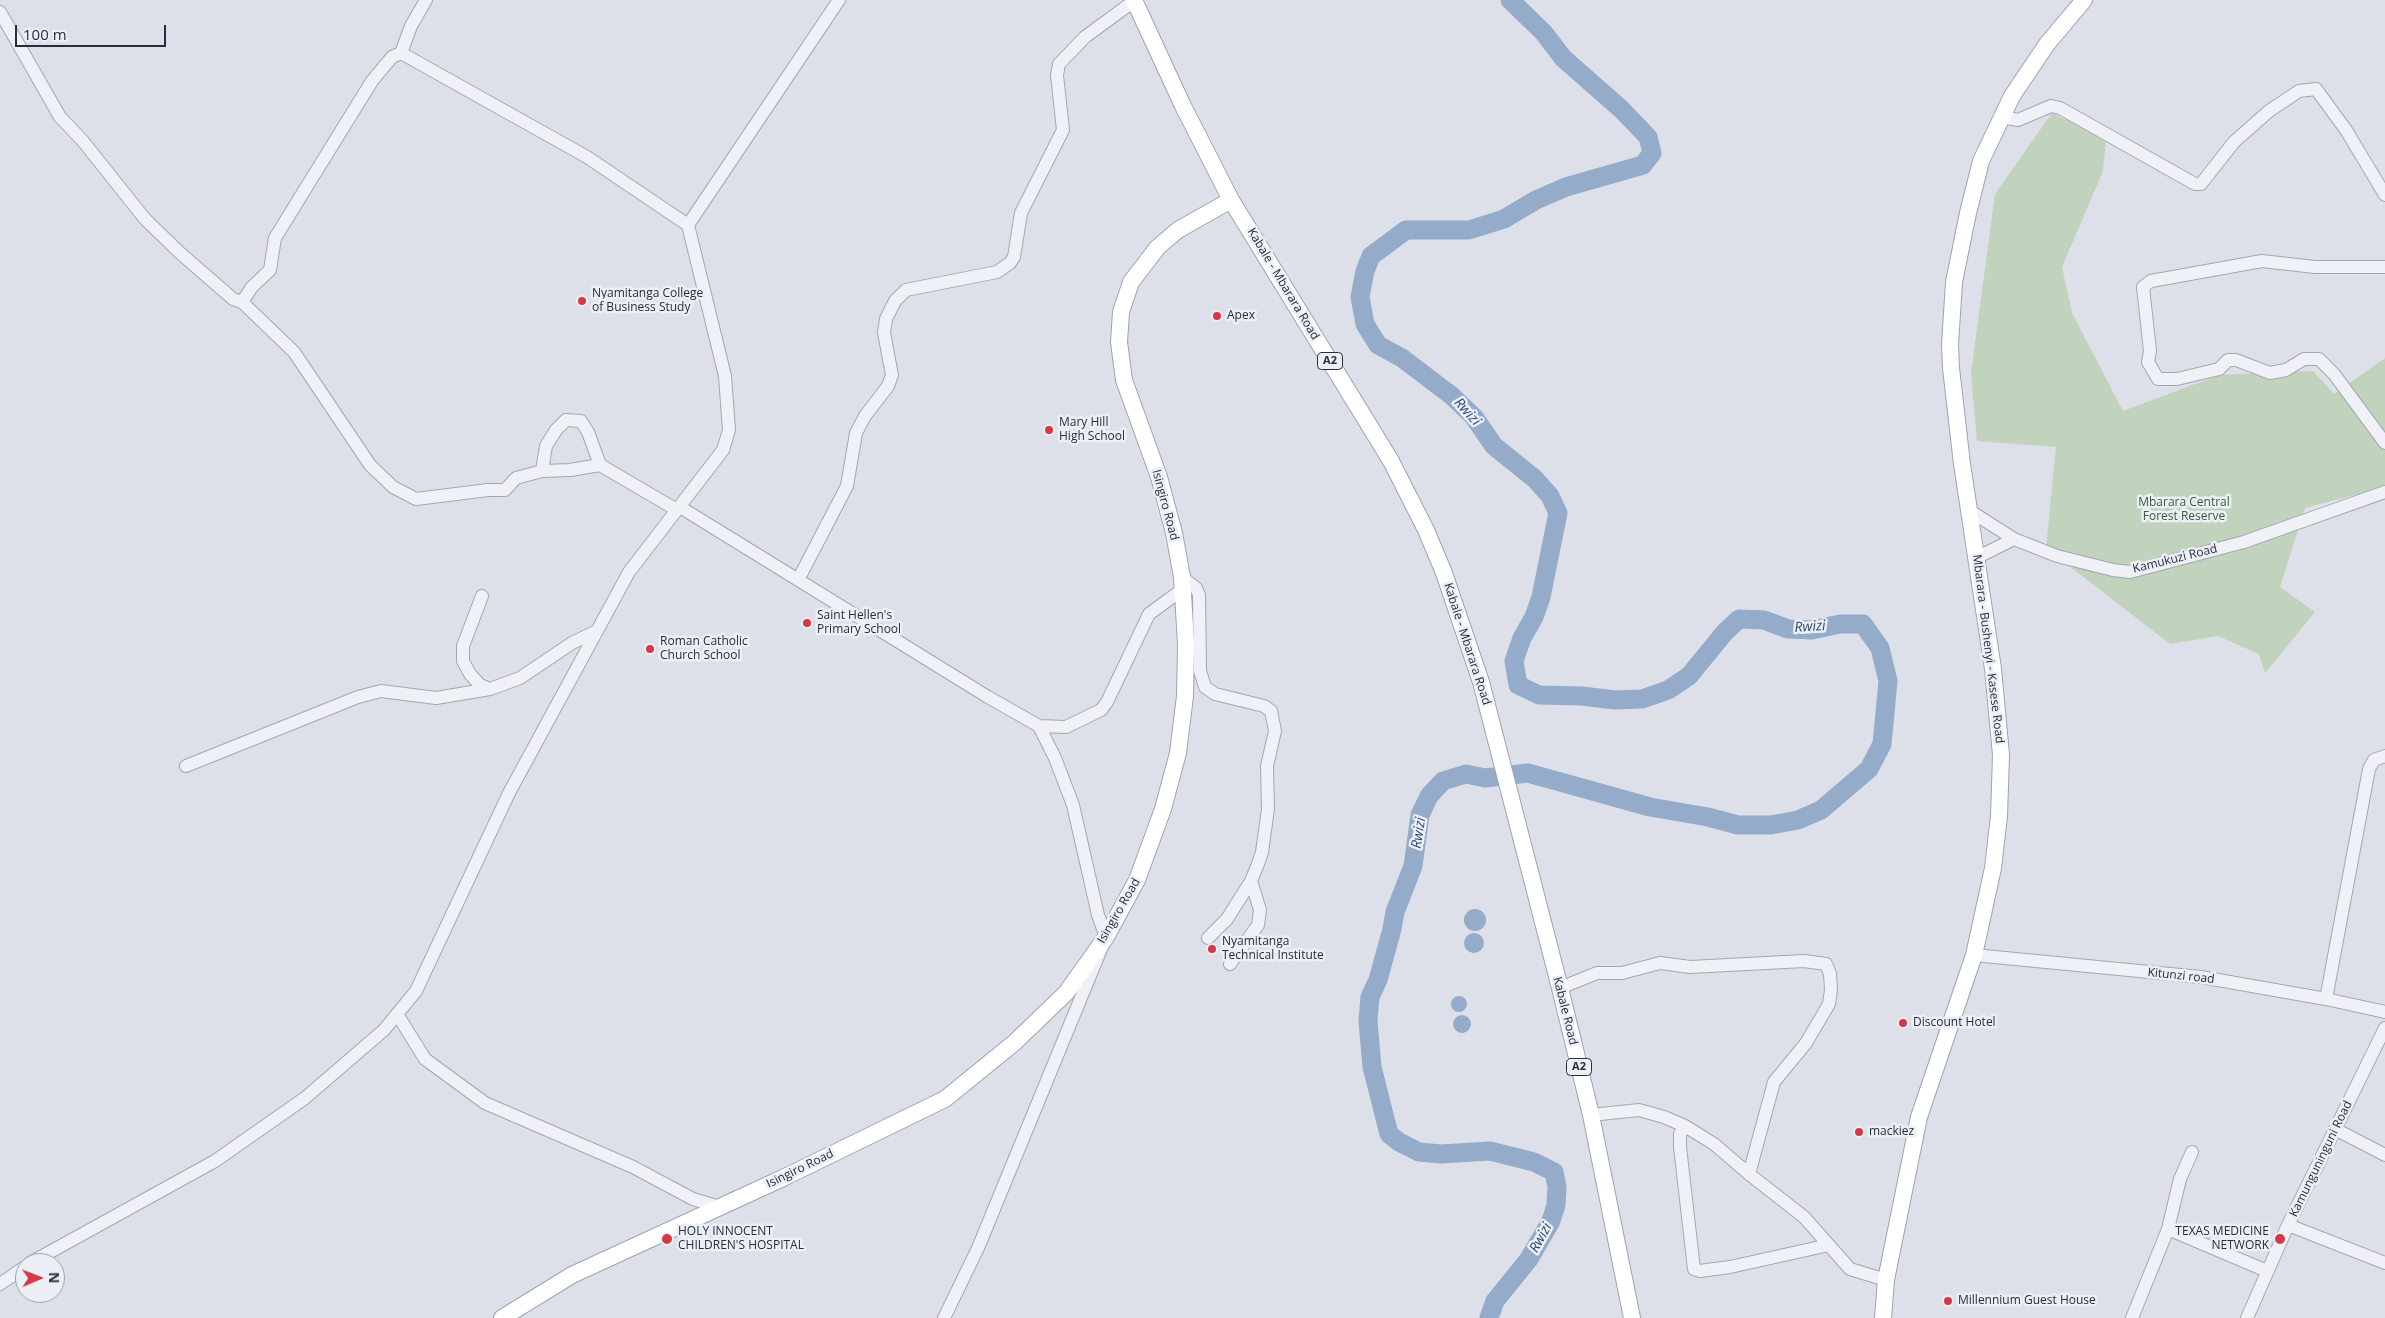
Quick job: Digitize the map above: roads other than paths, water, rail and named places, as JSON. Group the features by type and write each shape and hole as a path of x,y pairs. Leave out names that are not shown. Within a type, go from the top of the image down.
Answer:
{"main road":[{"name":"Mbarara - Bushenyi - Kasese Road","path":"1883,1318 1886,1280 1919,1117 1974,955 1993,868 1999,816 2001,755 1993,669 1951,368 1950,345 1954,282 1981,161 2012,96 2047,44 2084,0"},
{"name":"Kabale - Mbarara Road","path":"1134,1 1183,106 1231,200 1391,461 1426,530 1461,620 1494,736"},
{"name":"Isingiro Road","path":"502,1318 572,1275 946,1099 1014,1043 1066,993 1106,936 1138,880 1163,809 1178,753 1185,696 1186,644 1183,583 1174,533 1159,477 1124,380 1119,342 1121,312 1131,282 1158,247 1178,230 1231,200"},
{"name":"Kabale Road","path":"1494,736 1592,1116 1632,1318"}],"street":[{"path":"242,302 252,287 270,270 275,238 372,81 392,57 401,53 411,26 426,0"},
{"path":"688,225 838,0"},
{"path":"798,580 847,486 856,433 890,380 891,365 884,333 886,319 895,301 906,290 997,272 1010,263 1014,257 1021,213 1063,130 1057,74 1059,64 1085,38 1134,1"},
{"path":"0,12 60,117 82,140 145,219 179,252 233,298 242,302 294,352 370,465 393,487 416,500 488,490 505,490 516,478 542,472 576,470 600,465 679,508 988,697 1039,726 1066,727 1101,710 1107,702 1149,614 1183,583 1196,588 1199,595 1200,671 1205,687 1215,694 1264,706 1271,711 1275,731 1267,766 1268,809 1262,852 1251,881 1227,919 1208,938"},
{"path":"48,1253 214,1161 305,1098 384,1030 416,991 509,793 629,572 723,450 729,430 725,376 688,225 587,157 401,53"},
{"path":"2002,117 2018,120 2051,106 2060,108 2195,184 2201,184 2234,142 2269,110 2299,91 2316,89 2346,130 2385,195"},
{"path":"2385,267 2316,267 2262,261 2151,281 2143,287 2150,351 2148,362 2158,379 2177,379 2219,369 2228,360 2236,360 2270,373 2286,370 2304,359 2319,359 2334,374 2385,443"},
{"path":"542,472 546,446 556,430 566,420 581,421 588,432 600,465"},
{"name":"Kamukuzi Road","path":"1970,511 2014,539 2057,556 2113,570 2130,572 2244,542 2385,492"},
{"path":"1976,558 2014,539"},
{"path":"482,596 463,646 463,660 470,674 480,685 490,689"},
{"path":"186,766 358,697 381,691 436,698 490,689 520,678 572,644 597,631"},
{"path":"944,1318 978,1248 1106,936 1098,915 1073,804 1055,758 1039,726"},
{"path":"2326,999 2370,769 2374,760 2385,756"},
{"path":"1230,964 1258,925 1260,910 1251,881"},
{"name":"Kitunzi road","path":"1974,955 2201,977 2326,999 2385,1012"},
{"path":"1560,988 1597,973 1622,973 1660,963 1696,967 1804,962 1826,964 1830,974 1831,990 1829,1004 1806,1043 1774,1082 1749,1174"},
{"path":"397,1014 425,1059 485,1103 633,1167 693,1199 720,1206"},
{"name":"Kamunguninguni Road","path":"2247,1318 2288,1225 2385,1028"},
{"path":"1592,1116 1639,1110 1664,1116 1685,1126 1714,1144 1804,1217 1850,1269 1886,1280"},
{"path":"1685,1126 1680,1134 1680,1147 1694,1269 1700,1271 1730,1267 1829,1245"},
{"path":"2335,1129 2385,1155"},
{"path":"2132,1318 2168,1228 2180,1179 2192,1152"},
{"path":"2288,1225 2385,1263"},
{"path":"2168,1228 2267,1271"},
{"path":"0,1284 15,1274"}],"water":[{"path":"1475,909 1483,912 1486,920 1483,928 1475,931 1467,928 1464,920 1467,912"},
{"path":"1474,933 1481,936 1484,943 1481,950 1474,953 1467,950 1464,943 1467,936"},
{"path":"1456,996 1462,996 1467,1001 1465,1010 1456,1012 1451,1007 1451,1001"},
{"path":"1462,1015 1468,1018 1471,1024 1468,1030 1462,1033 1456,1030 1453,1024 1456,1018"}],"waterway":[{"name":"Rwizi","path":"1489,1318 1495,1301 1529,1259 1551,1221 1556,1205 1557,1187 1554,1172 1534,1162 1490,1151 1441,1154 1419,1152 1399,1142 1389,1134 1372,1067 1368,1021 1370,997 1378,980 1395,912 1413,866 1420,815 1429,796 1443,781 1466,774 1485,778 1528,773 1650,807 1708,817 1738,825 1771,825 1798,820 1821,810 1869,769 1882,744 1888,681 1880,648 1863,624 1840,624 1812,630 1788,629 1764,620 1739,619 1725,632 1689,676 1668,690 1642,699 1615,700 1582,696 1539,695 1518,685 1514,661 1522,638 1534,617 1541,597 1558,513 1550,496 1535,479 1494,446 1474,417 1452,396 1402,358 1378,345 1365,324 1360,297 1365,271 1371,256 1406,230 1469,230 1504,219 1536,200 1566,187 1643,165 1652,153 1648,137 1621,109 1563,58 1544,33 1510,0"}],"place":[{"name":"Nyamitanga College of Business Study","path":"582,301"},
{"name":"Apex","path":"1217,316"},
{"name":"Mary Hill High School","path":"1049,430"},
{"name":"Saint Hellen's Primary School","path":"807,623"},
{"name":"Roman Catholic Church School","path":"650,649"},
{"name":"Nyamitanga Technical Institute","path":"1212,949"},
{"name":"Discount Hotel","path":"1903,1023"},
{"name":"mackiez","path":"1859,1132"},
{"name":"HOLY INNOCENT CHILDREN'S HOSPITAL","path":"667,1239"},
{"name":"TEXAS MEDICINE NETWORK","path":"2280,1239"},
{"name":"Millennium Guest House","path":"1948,1301"}],"park label":[{"name":"Mbarara Central Forest Reserve","path":"2184,510"}]}
